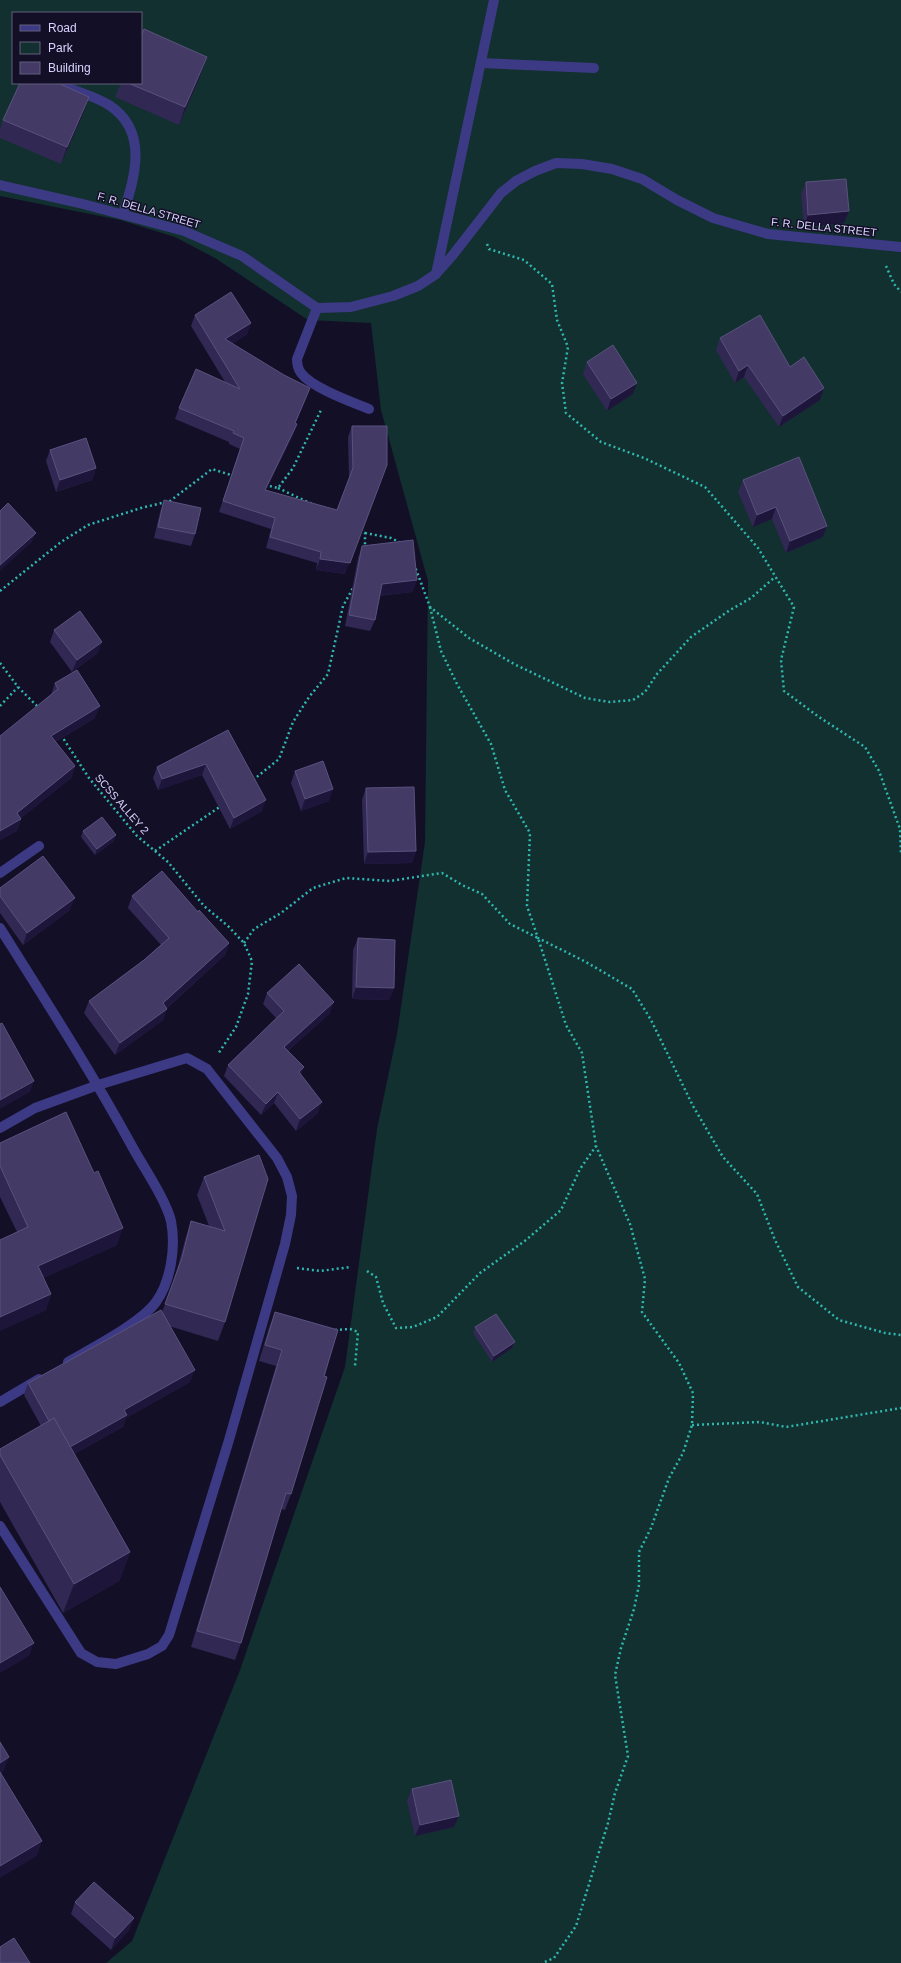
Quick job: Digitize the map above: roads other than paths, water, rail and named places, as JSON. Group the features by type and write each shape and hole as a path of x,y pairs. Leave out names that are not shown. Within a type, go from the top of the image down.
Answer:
{"street":[{"path":"436,274 494,0"},
{"path":"480,63 594,68"},
{"path":"57,84 109,105 124,118 135,137 136,160 132,186 123,214"},
{"name":"F. R. DELLA STREET","path":"0,185 123,214 184,231 242,256 317,308 350,306 393,296 418,286 436,274 452,256 478,220 501,193 516,181 534,171 556,163 582,164 612,169 642,179 712,218 768,234 901,247"},
{"path":"317,308 296,359 298,366 307,379 330,392 369,409"},
{"path":"0,873 39,846"},
{"path":"0,928 98,1084 160,1197 170,1219 173,1235 171,1262 164,1285 156,1302 140,1318 0,1402"},
{"path":"0,1128 35,1108 98,1084 187,1058 207,1069 272,1152 287,1177 292,1196 291,1215 280,1263 229,1440 169,1635 162,1646 148,1654 116,1664 97,1662 81,1653 0,1526"}]}
